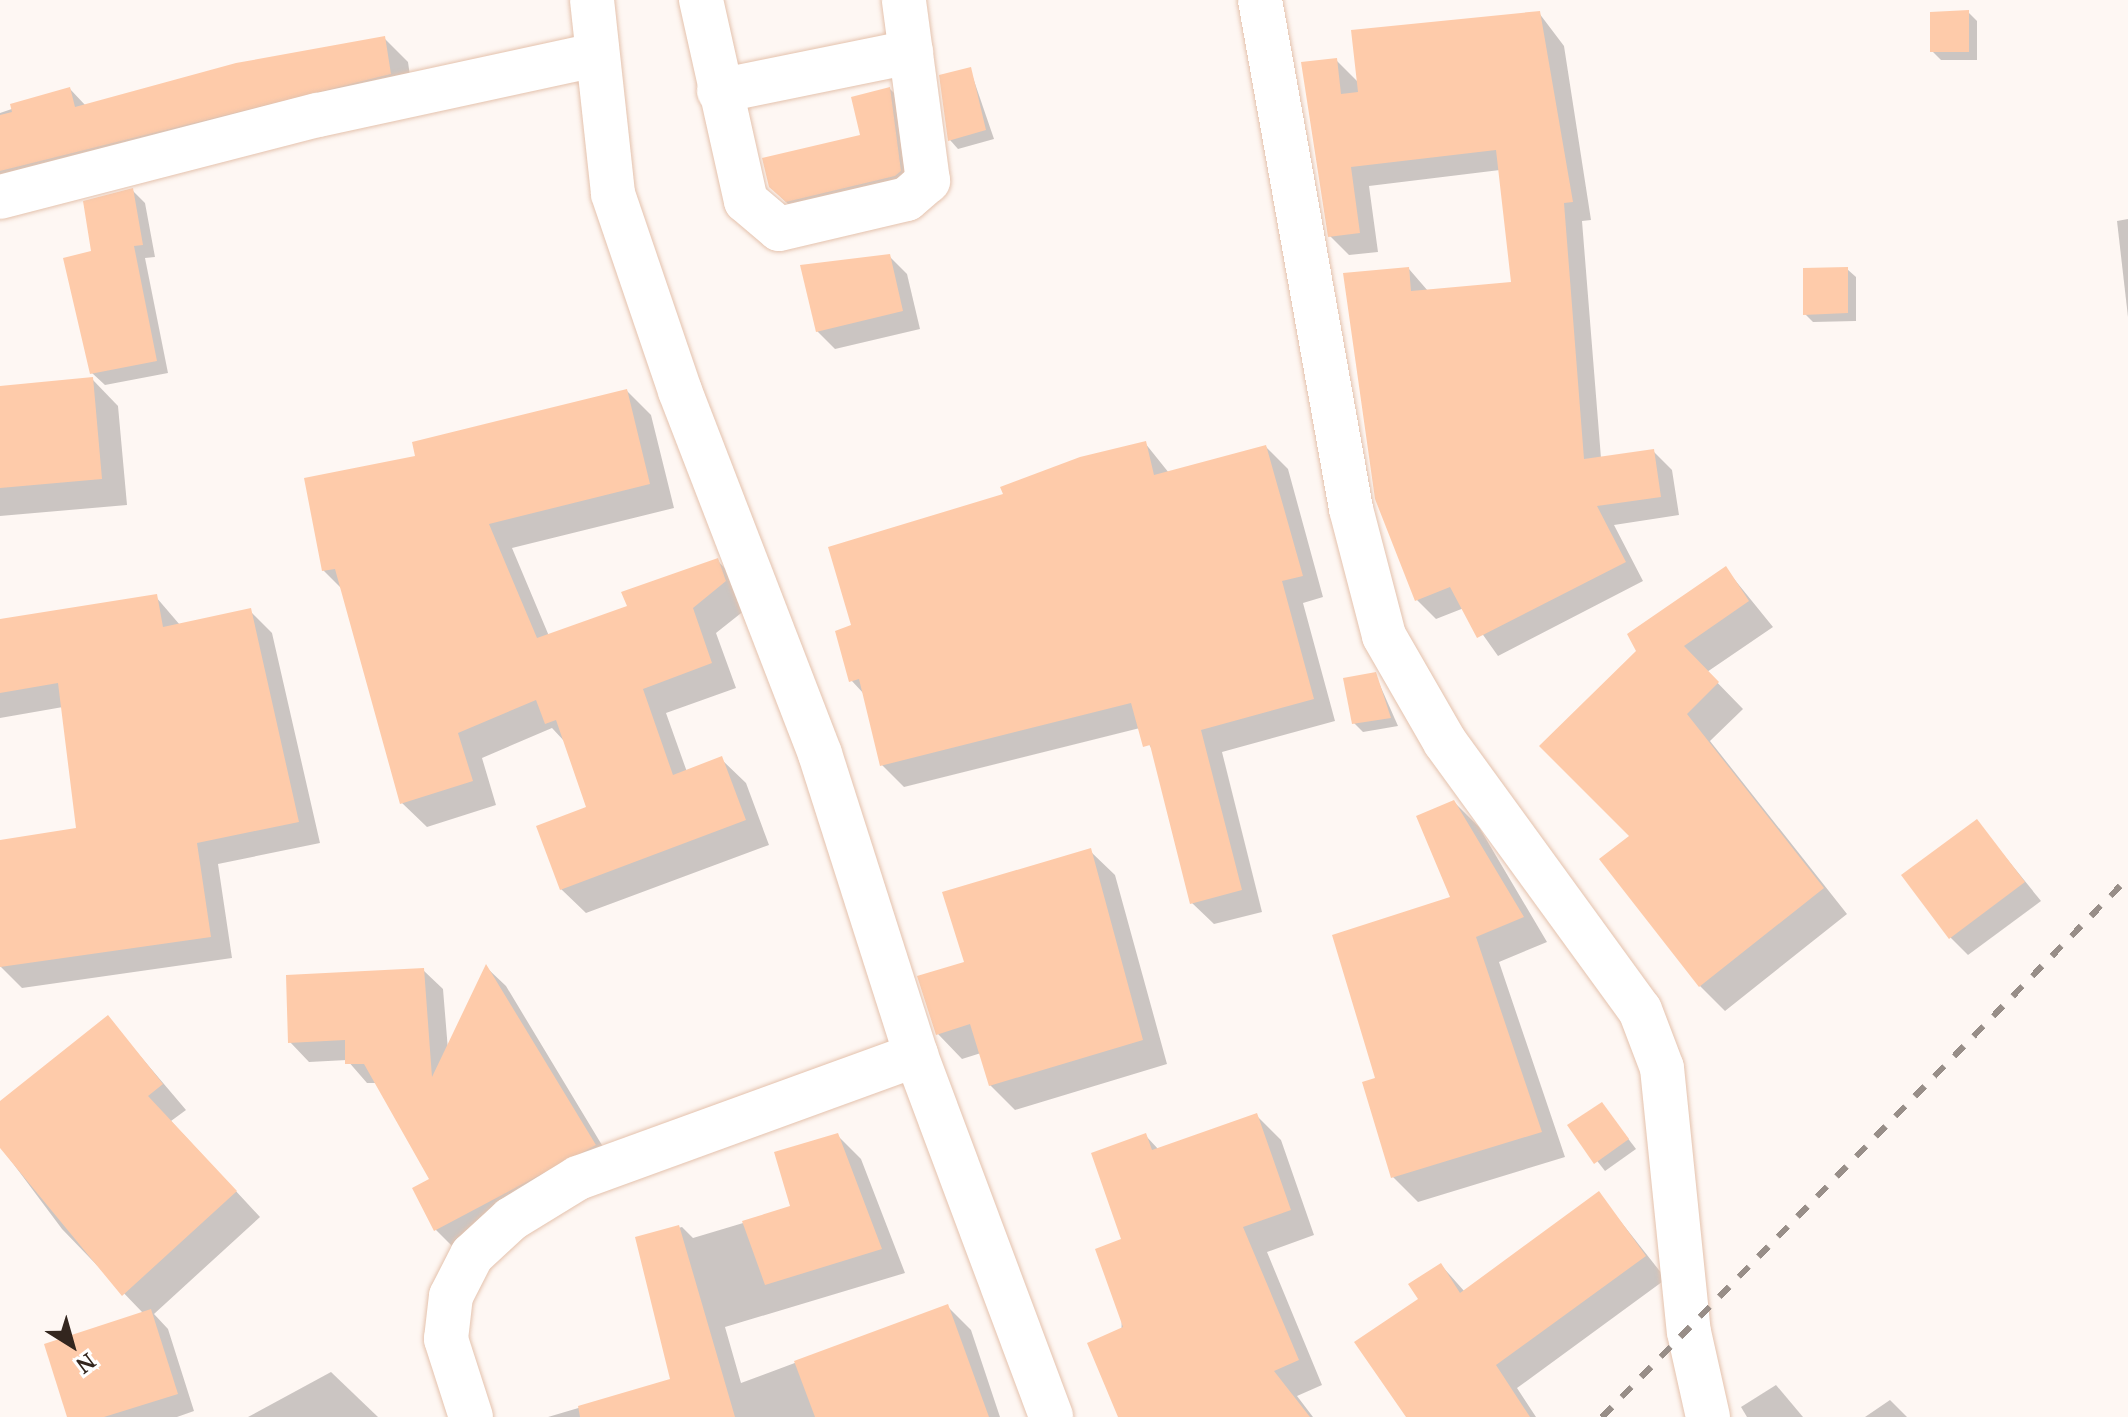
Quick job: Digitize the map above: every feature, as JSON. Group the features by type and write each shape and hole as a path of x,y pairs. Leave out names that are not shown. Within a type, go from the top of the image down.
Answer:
{"street":[{"path":"592,0 595,55 613,194 680,391 820,754 916,1055 1051,1417"},
{"path":"701,0 746,201 766,224 789,229 907,199 928,181 904,0"},
{"path":"1260,0 1351,509 1384,636 1445,742 1640,1010 1662,1068 1689,1332 1708,1417"},
{"path":"719,91 911,52"},
{"path":"0,197 318,115 595,55"},
{"path":"471,1417 446,1339 451,1296 472,1255 511,1219 578,1178 916,1055"}],"building":[{"path":"1969,10 1969,52 1930,52 1930,12"},
{"path":"1540,11 1573,202 1564,203 1584,459 1654,449 1661,497 1597,506 1626,562 1477,638 1450,587 1415,601 1375,499 1343,273 1409,267 1411,291 1511,282 1496,150 1351,167 1360,233 1328,237 1301,62 1337,58 1341,94 1358,92 1351,30"},
{"path":"385,36 391,74 0,171 0,115 12,112 10,104 70,87 75,107 236,63"},
{"path":"971,67 986,130 948,141 939,75"},
{"path":"890,87 901,171 895,176 786,202 769,187 762,158 860,135 851,97"},
{"path":"133,188 143,245 134,246 157,361 90,374 63,258 91,251 83,201"},
{"path":"890,254 903,311 816,332 800,265"},
{"path":"1848,267 1848,313 1803,315 1803,268"},
{"path":"93,377 102,479 0,488 0,386"},
{"path":"627,389 650,484 489,524 537,638 627,606 621,592 718,558 726,581 693,608 712,663 643,689 673,775 722,756 746,820 560,890 536,826 586,807 556,720 545,724 536,700 458,733 473,781 400,804 335,569 322,571 304,478 415,456 412,442"},
{"path":"1146,441 1154,475 1266,445 1303,576 1282,581 1314,699 1201,730 1242,890 1190,904 1150,745 1143,747 1131,703 880,766 859,679 849,682 835,631 851,625 828,547 1003,494 1000,487 1080,457"},
{"path":"1726,566 1749,601 1684,646 1719,682 1687,714 1824,888 1699,987 1599,859 1629,836 1539,746 1636,651 1627,634"},
{"path":"157,594 163,627 251,608 299,822 197,843 211,937 0,967 0,840 76,828 58,683 0,693 0,619"},
{"path":"1376,672 1391,718 1352,724 1343,678"},
{"path":"1454,800 1524,917 1476,937 1542,1132 1391,1178 1362,1082 1375,1078 1332,935 1450,897 1416,816"},
{"path":"1977,819 2025,882 1949,939 1901,875"},
{"path":"1091,848 1143,1040 989,1086 970,1024 936,1035 917,976 964,962 942,892"},
{"path":"486,964 596,1145 434,1231 412,1188 429,1179 364,1064 345,1064 345,1040 288,1043 286,975 424,968 432,1077"},
{"path":"108,1015 163,1084 148,1096 237,1191 122,1296 0,1148 0,1101"},
{"path":"1602,1102 1629,1139 1594,1164 1567,1125"},
{"path":"1257,1113 1291,1210 1243,1227 1299,1360 1274,1371 1310,1417 1118,1417 1087,1343 1123,1327 1095,1249 1121,1239 1091,1153 1146,1133 1152,1150"},
{"path":"838,1133 882,1249 765,1285 742,1221 790,1206 774,1152"},
{"path":"1599,1191 1646,1256 1496,1365 1530,1417 1406,1417 1354,1342 1418,1299 1408,1284 1441,1263 1460,1293"},
{"path":"679,1225 735,1417 580,1417 578,1406 670,1379 635,1237"},
{"path":"948,1304 989,1417 815,1417 794,1361"},
{"path":"151,1309 178,1394 104,1417 67,1417 44,1344"}],"railway":[{"path":"1602,1417 2128,878"}]}
